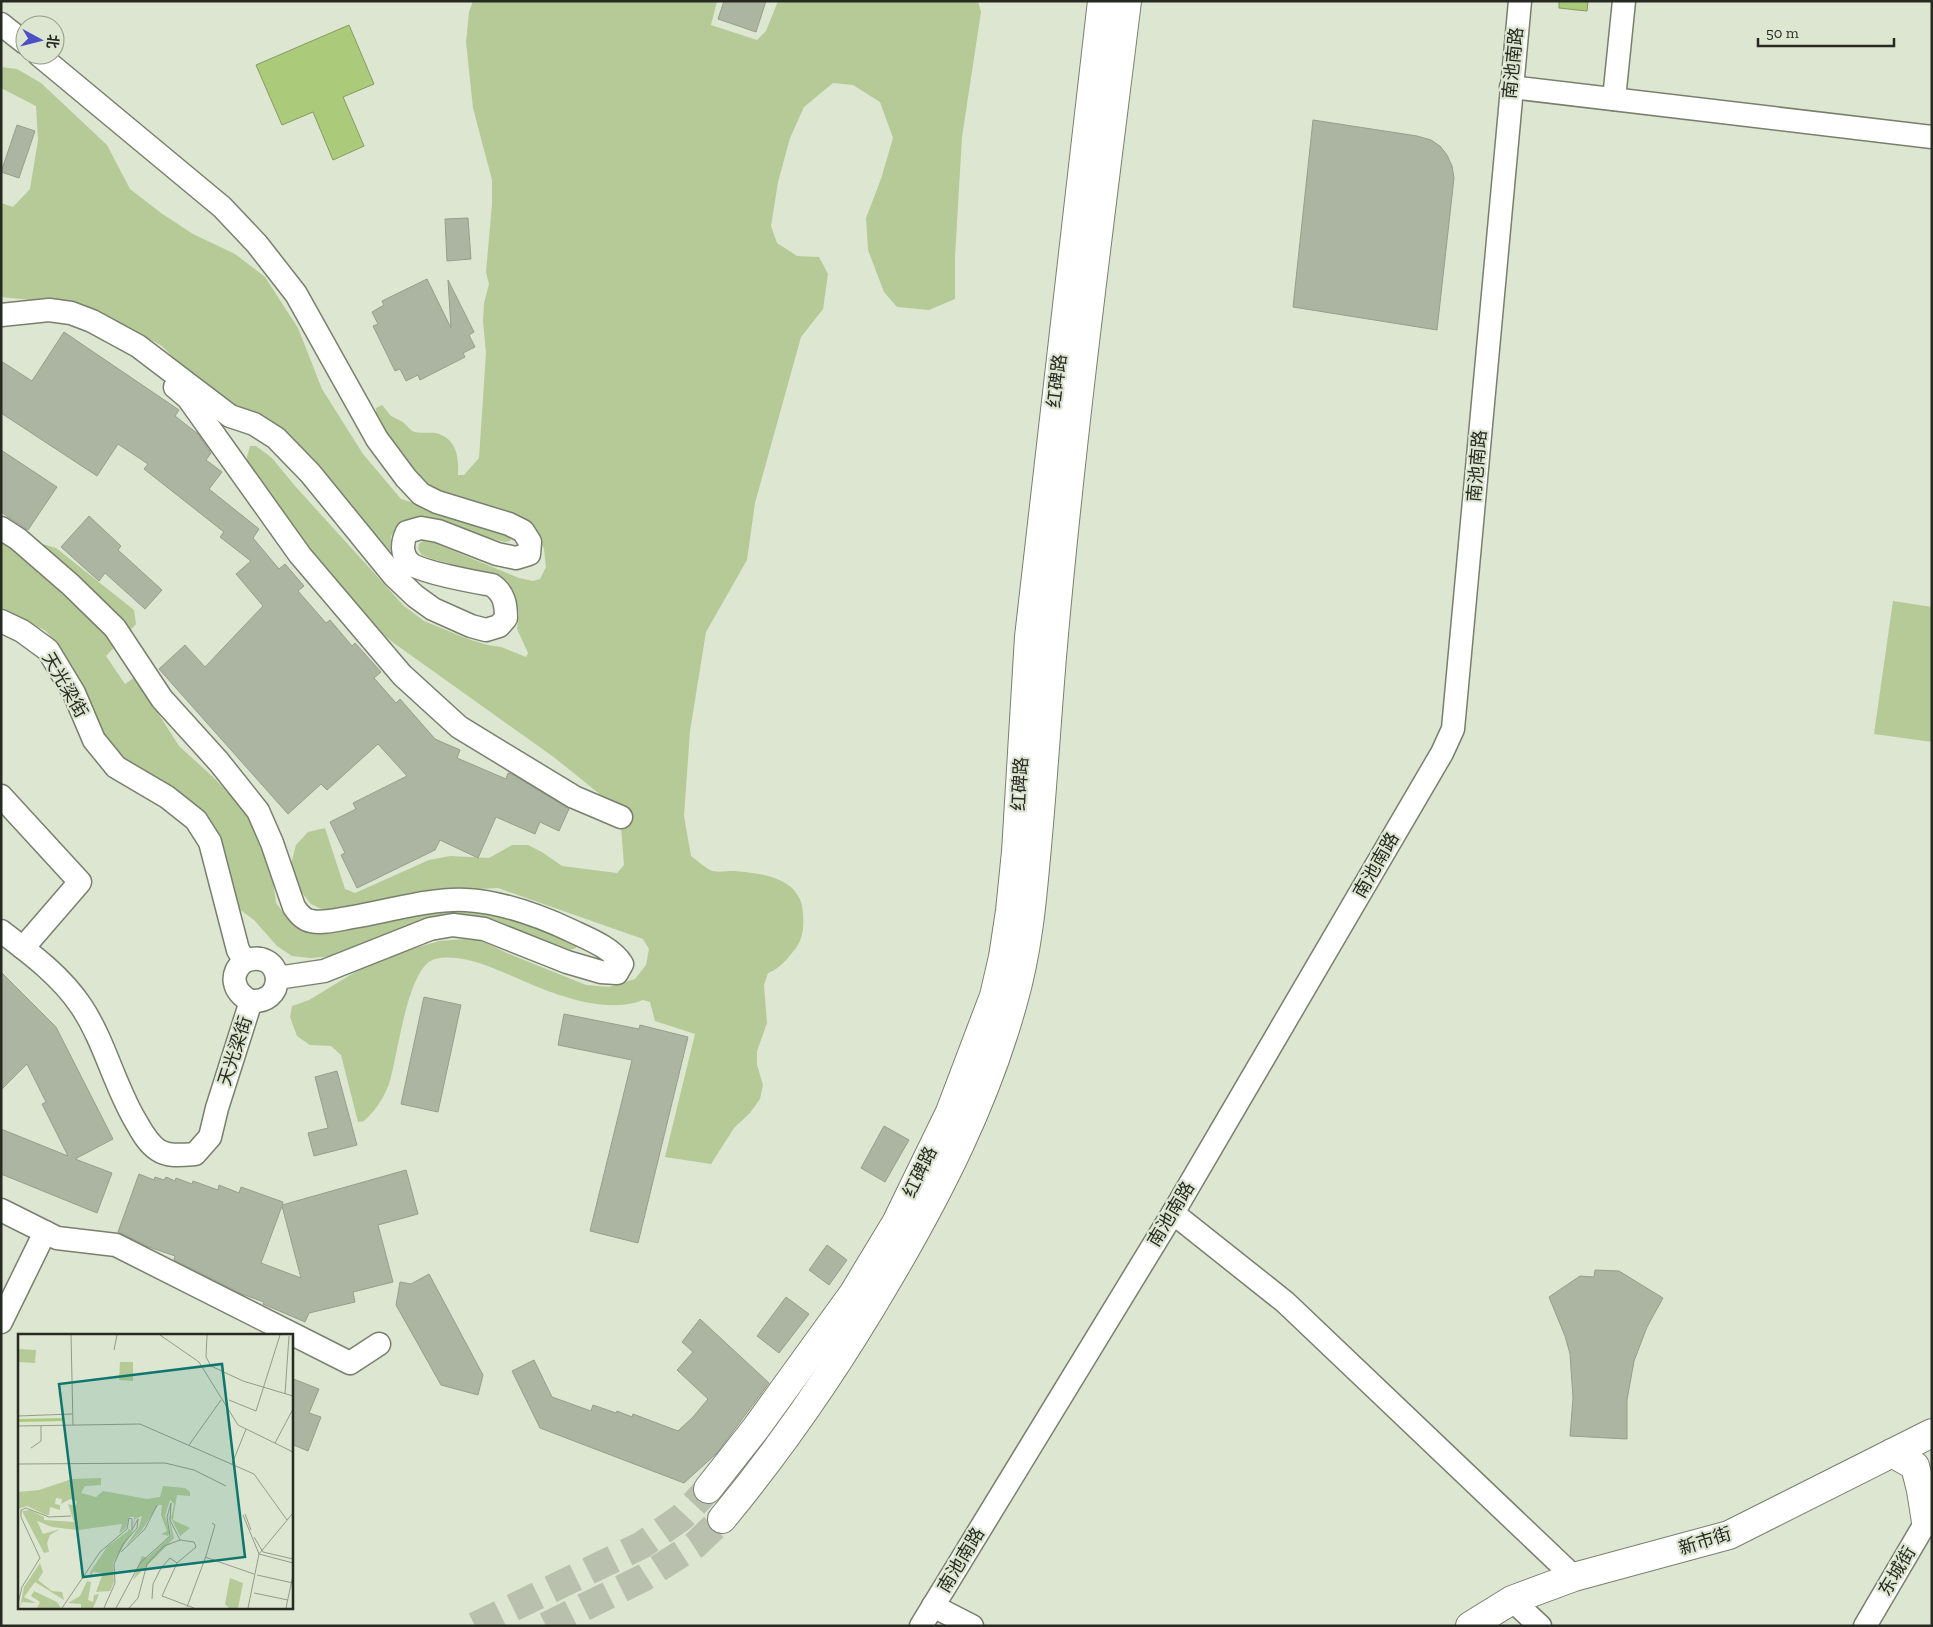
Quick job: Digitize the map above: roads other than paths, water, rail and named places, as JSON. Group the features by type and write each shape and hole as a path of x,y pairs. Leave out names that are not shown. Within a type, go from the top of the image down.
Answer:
{"main road":[{"name":"红碑路","path":"708,1489 756,1428 853,1294 896,1224 950,1112 994,996 1003,957 1010,911 1016,852 1028,638 1102,1"},
{"path":"722,1519 764,1469 807,1408 917,1230 954,1158 986,1085 1013,1003 1027,946 1034,890 1055,624 1083,357 1127,1"},
{"name":"新市街","path":"1470,1626 1512,1600 1574,1577 1729,1535 1932,1434"},
{"path":"1892,1453 1915,1466 1929,1520"}],"street":[{"name":"南池南路","path":"921,1626 1173,1213 1442,753 1453,729 1520,1"},
{"path":"1614,99 1624,1"},
{"path":"1,24 15,35"},
{"path":"1,315 49,310 71,313 92,321 138,346 230,416 254,424 276,438 310,473 394,576 415,596 433,609 471,626 486,630 499,626 506,618 506,603 499,590 492,585 422,569 411,564 404,554 402,541 407,532 421,528 438,531 498,554 516,558 529,554 530,542 522,531 510,524 437,502 421,494 406,478 378,439 296,294 257,244 222,207 51,65"},
{"path":"1511,87 1932,137"},
{"path":"49,310 108,342 163,377 188,398 300,555 402,675 459,727 574,797 621,817"},
{"path":"1,528 18,539 71,584 115,628 162,699 219,762 258,811 272,843 294,907 301,916 311,921 331,921 440,902 464,900 494,902 547,919 584,936 616,955 622,964 617,973 601,972 567,962 484,929 453,926 430,929 324,971 277,978"},
{"name":"天光梁街","path":"1,620 22,630 48,650 74,693 94,740 116,767 167,797 196,820 210,842 238,950 245,961 236,972 235,986 238,993 251,1001 217,1108 210,1137 194,1154 175,1156 158,1151 144,1135 107,1062 95,1031 81,1006 64,984 24,948 1,931"},
{"path":"1,796 80,882 24,948"},
{"path":"245,961 252,958 265,960 275,969 277,978 276,989 272,995 266,999 251,1001"},
{"path":"1,1210 57,1238 116,1245 350,1363 379,1344"},
{"path":"1173,1213 1285,1302 1574,1577"},
{"path":"1,1322 45,1232"},
{"name":"东城街","path":"1865,1626 1929,1520"},
{"path":"1512,1600 1540,1626"},
{"path":"933,1606 972,1626"}],"tunnel":[{"path":"475,1626 642,1545 682,1517 708,1489"},
{"path":"546,1626 643,1578 695,1545 722,1519"}]}
